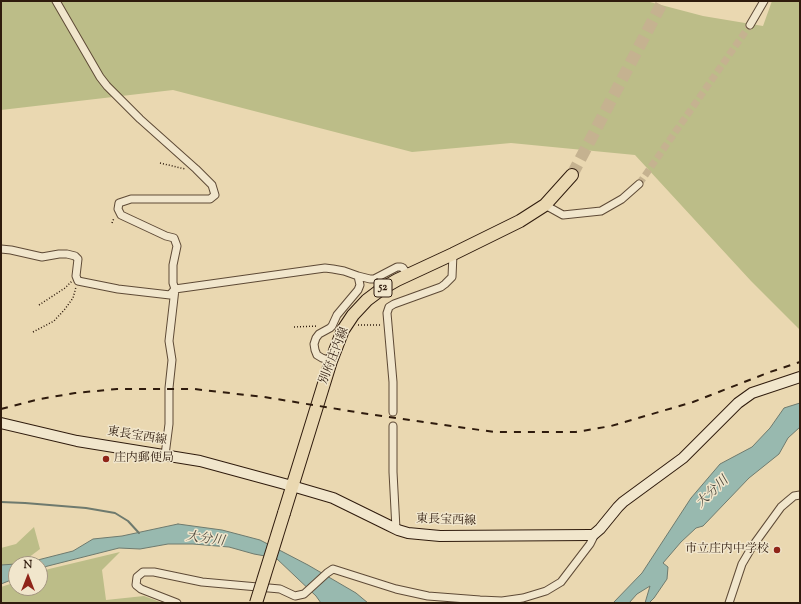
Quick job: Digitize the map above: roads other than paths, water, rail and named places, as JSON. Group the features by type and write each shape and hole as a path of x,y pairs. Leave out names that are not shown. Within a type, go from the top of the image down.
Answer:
{"main road":[{"name":"別府庄内線","path":"256,603 331,361 343,330 353,315 367,300 397,280 520,221 545,205 572,175"},
{"path":"594,534 600,530 618,507 683,458 738,403 752,393 800,377"},
{"name":"東長宝西線","path":"1,423 77,441 200,461 333,498 404,532 431,536 585,536 594,534"}],"street":[{"path":"56,1 100,77 107,86 140,119 212,185 215,195 210,199 131,199 119,203 118,209 121,214 166,236 174,238 177,246 173,265 173,283 175,289 170,341 172,360 169,388 169,424 165,455"},
{"path":"750,25 764,1"},
{"path":"545,205 563,215 601,211 622,199 639,184"},
{"path":"1,249 42,257 60,254 75,256 78,260 76,280 118,289 170,295 175,289 325,268 344,271 358,276 374,279 401,266 408,275"},
{"path":"393,412 393,382 387,314 389,307 441,287 452,277 453,254"},
{"path":"331,361 317,355 314,344 319,334 332,326 337,316 358,290 360,286 358,276"},
{"path":"393,426 393,488 396,529"},
{"path":"729,603 742,564 752,547 781,507 794,496 800,495"},
{"path":"177,603 141,589 136,585 137,577 142,572 154,572 202,582 280,589 295,596 304,594 333,569 396,589 428,596 502,601 523,598 546,591 561,582 590,544 594,534"}],"water":[{"name":"大分川","path":"800,403 800,427 788,438 779,454 749,478 703,526 696,528 681,542 663,563 668,567 667,579 654,598 649,603 645,603 650,586 637,594 629,603 613,603 642,573 691,498 720,464 752,447 770,428 784,408"},
{"name":"大分川","path":"178,524 222,530 260,540 308,565 356,593 368,603 321,603 316,596 276,558 229,547 193,544 168,544 140,549 119,548 48,566 48,557 73,551 93,539 122,536"},
{"path":"1,565 8,565 8,581 1,584"}],"waterway":[{"path":"1,502 86,508 115,513 128,521 139,533"}],"tunnel":[{"path":"572,175 663,1"},
{"path":"639,184 750,25"}],"railway":[{"path":"1,409 40,399 75,393 117,389 194,389 264,397 494,432 576,432 611,426 693,402 800,362"}],"place":[{"name":"庄内郵便局","path":"106,459"},
{"name":"市立庄内中学校","path":"777,550"}]}
